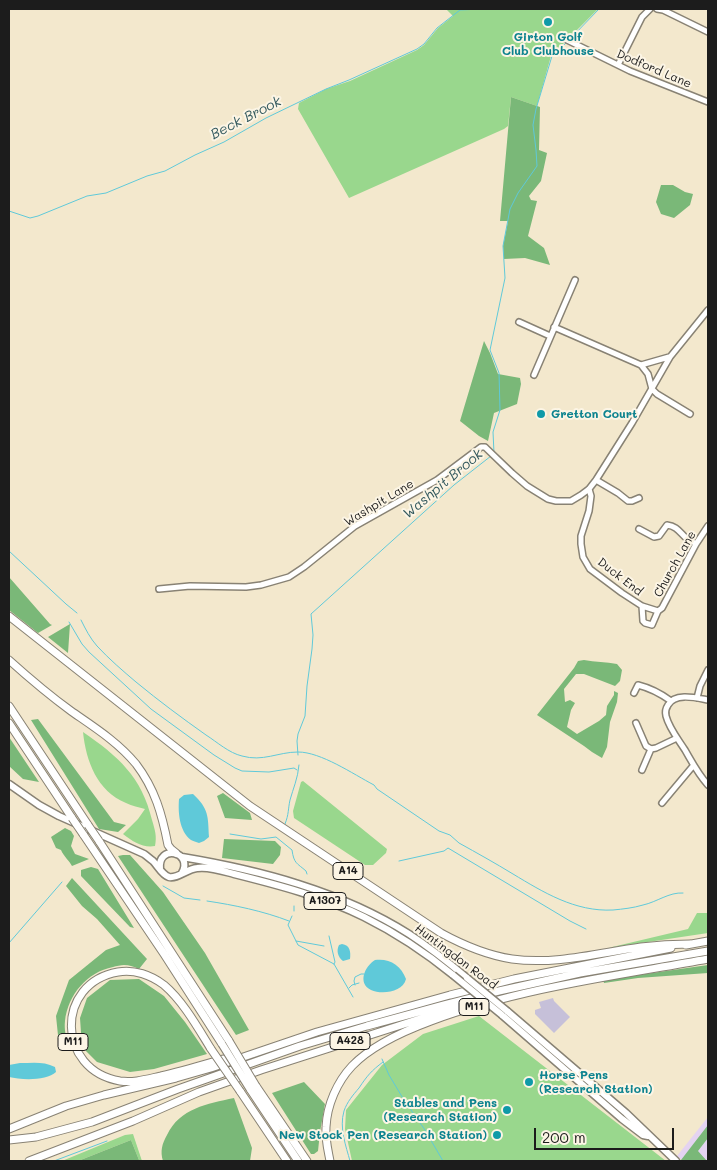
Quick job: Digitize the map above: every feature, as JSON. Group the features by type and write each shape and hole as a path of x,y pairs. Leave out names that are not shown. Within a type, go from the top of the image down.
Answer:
{"highway":[{"name":"A14","path":"9,616 250,806 441,933 460,943 485,953 526,960 562,959 666,944 690,944"},
{"path":"9,660 41,688 110,738 136,764 153,792 162,813 168,845 179,855"},
{"path":"9,706 99,841 298,1161"},
{"path":"9,722 225,1042"},
{"name":"A14","path":"275,1046 317,1032 523,977 708,941"},
{"path":"10,1140 36,1137 92,1122 300,1046 367,1026 500,991 580,973 708,951"},
{"name":"M11","path":"330,1161 326,1128 328,1110 333,1096 342,1079 353,1065 389,1040 410,1029 457,1012 559,985 708,959"},
{"name":"M11","path":"275,1046 267,1047 186,1070 140,1081 118,1081 93,1071 80,1058 72,1038 72,1016 76,1002 83,991 91,983 106,975 123,971 135,971 157,980 170,991 184,1008 211,1049 240,1091 287,1161"},
{"name":"A428","path":"29,1161 133,1121 199,1092 261,1070 486,998 500,991"},
{"path":"9,1129 66,1106 212,1068 275,1046"},
{"name":"A428","path":"199,1092 208,1086 286,1054 300,1046"},
{"path":"253,1087 307,1161"}],"main road":[{"path":"9,784 39,805 59,816 144,854 164,856"},
{"path":"144,854 162,873 169,877 181,874 185,865 179,855 169,853 160,862 160,869"},
{"name":"Huntingdon Road","path":"179,855 264,874 290,882 352,904 408,934 443,958 467,978 504,1013 615,1108 643,1135 648,1136 676,1161"},
{"name":"Huntingdon Road","path":"181,874 190,869 215,870 286,888 339,906 397,935 438,963 504,1013"}],"street":[{"path":"618,64 642,17 650,9"},
{"path":"657,9 663,10 708,32"},
{"name":"Dodford Lane","path":"567,40 646,77 708,102"},
{"path":"534,375 575,280"},
{"path":"589,489 632,423 670,357 708,310"},
{"path":"519,322 550,336"},
{"path":"554,328 641,365 648,374 652,389 690,414"},
{"path":"641,365 670,357"},
{"name":"Washpit Lane","path":"159,589 190,586 246,587 289,577 355,526 437,480 477,449 485,447 527,486 548,499 571,501 589,489"},
{"path":"596,480 628,501 639,498"},
{"name":"Duck End","path":"589,489 591,496 589,511 580,544 583,557 590,569 622,593 642,606 658,611"},
{"path":"639,529 654,537 659,536 667,526 672,526 680,530 685,537 696,544"},
{"name":"Church Lane","path":"658,611 662,608 696,544 708,526"},
{"path":"642,606 645,623 652,625 658,611"},
{"path":"697,698 700,686 708,670"},
{"path":"634,693 638,685 654,690 671,701"},
{"path":"708,700 679,698 671,701 667,706 666,716 693,766 708,785"},
{"path":"636,724 646,746 651,749 677,738"},
{"path":"642,770 651,749"},
{"path":"662,803 693,766"}],"shaded area":[{"path":"553,998 570,1017 554,1033 535,1014 535,1010 541,1008 539,1002"},
{"path":"708,1117 708,1161 683,1161 677,1156"}],"green space":[{"path":"446,9 598,9 551,56 537,106 511,97 508,126 504,129 349,198 298,109 299,103 326,89 350,81 417,50 424,45 438,28 453,16"},
{"path":"511,97 540,107 539,150 547,153 541,181 529,196 531,200 537,201 528,236 544,248 550,265 525,258 504,259 503,246 508,221 500,221"},
{"path":"661,185 673,185 693,194 690,205 674,218 661,214 656,202"},
{"path":"484,341 498,374 520,378 521,384 517,404 494,413 488,441 460,421"},
{"path":"9,577 52,625 38,633 9,610"},
{"path":"70,624 68,653 48,637"},
{"path":"578,661 617,664 622,670 620,681 615,686 584,674 576,674 564,689 565,702 570,700 575,703 571,710 567,727 577,734 606,715 607,706 614,695 614,691 618,693 610,722 607,747 602,758 537,715"},
{"path":"38,719 114,822 126,825 118,832 99,829 31,720"},
{"path":"83,732 118,759 142,791 148,805 155,833 155,846 138,844 123,834 145,809 116,798 100,783 90,764"},
{"path":"9,737 39,782 23,779 9,766"},
{"path":"303,781 387,849 386,853 373,865 365,865 294,818 293,811 301,782"},
{"path":"223,793 250,813 252,820 225,818 217,796"},
{"path":"65,828 71,831 74,836 71,846 75,854 89,859 72,866 61,850 56,848 51,837"},
{"path":"224,839 275,841 281,847 280,855 273,864 222,858"},
{"path":"130,855 163,892 205,953 249,1030 236,1035 118,856"},
{"path":"91,867 98,869 134,928 130,927 81,876 81,870"},
{"path":"72,878 147,959 139,969 128,965 118,966 104,970 87,979 70,1002 67,1011 65,1027 68,1044 59,1045 56,1016 69,980 106,950 120,945 97,919 82,906 66,886"},
{"path":"697,913 708,913 708,933 608,948 688,929"},
{"path":"708,965 708,973 638,978 604,983 603,980"},
{"path":"139,979 164,996 207,1054 154,1069 130,1072 97,1062 82,1047 80,1018 87,998 110,980"},
{"path":"479,1016 666,1161 352,1161 345,1129 346,1110 382,1065 423,1034"},
{"path":"304,1082 325,1104 318,1151 314,1154 311,1154 272,1093"},
{"path":"234,1098 252,1148 250,1161 163,1161 164,1141 179,1119 204,1105"},
{"path":"708,1125 708,1138 698,1151 707,1161 681,1160"},
{"path":"133,1134 142,1161 133,1161 139,1160 131,1140 78,1161 62,1161 125,1135"},
{"path":"131,1140 139,1160 78,1161"}],"water":[{"path":"193,794 202,804 208,818 209,837 199,843 191,840 184,832 179,815 179,799 184,795"},
{"path":"342,944 348,947 350,954 350,959 343,961 338,952 339,945"},
{"path":"375,960 390,961 398,966 406,979 401,987 397,990 381,992 367,987 363,979 364,975 368,966"},
{"path":"20,1063 47,1064 55,1067 56,1072 47,1077 40,1078 20,1079 9,1077 9,1065"}],"waterway":[{"name":"Beck Brook","path":"9,211 30,218 38,216 87,196 106,193 147,176 165,171 224,142 266,118 417,49 424,44 437,28 460,10 481,9"},
{"name":"Washpit Brook","path":"570,39 599,9"},
{"name":"Washpit Brook","path":"494,453 493,432 500,410 499,373 490,350 505,278 503,246 510,209 518,193 537,166 533,125 552,56 567,42"},
{"name":"Washpit Brook","path":"298,755 297,741 305,716 312,649 311,614 454,485 491,456"},
{"path":"9,551 77,613"},
{"path":"81,620 88,634 106,656 171,709 232,752 250,758 298,752 327,760 374,785 377,789 439,831 450,835 459,843 560,900 586,908 617,910 648,904 673,894 683,893"},
{"path":"69,622 89,652 151,709 214,755 242,771 269,772 294,768 297,770"},
{"name":"Washpit Brook","path":"285,824 299,765"},
{"name":"Washpit Brook","path":"230,834 261,839 276,837 292,850 295,861 307,874"},
{"path":"399,861 444,851 448,848 586,929"},
{"path":"9,943 62,882"},
{"path":"163,886 184,898 200,900"},
{"path":"207,901 228,904 289,921"},
{"name":"Washpit Brook","path":"294,906 294,911"},
{"name":"Washpit Brook","path":"292,916 288,925 298,945 334,964 353,997"},
{"path":"329,936 334,964"},
{"path":"296,941 324,946"},
{"path":"355,985 355,977 364,974"},
{"path":"349,988 359,983"},
{"name":"Washpit Brook","path":"382,1059 389,1075 443,1161"},
{"path":"350,1161 342,1124 344,1111 350,1099 367,1077 383,1062"},
{"path":"54,1161 107,1141"}],"place":[{"name":"Girton Golf Club Clubhouse","path":"548,22"},
{"name":"Gretton Court","path":"541,414"},
{"name":"Horse Pens (Research Station)","path":"529,1082"},
{"name":"Stables and Pens (Research Station)","path":"507,1110"},
{"name":"New Stock Pen (Research Station)","path":"497,1135"}]}
